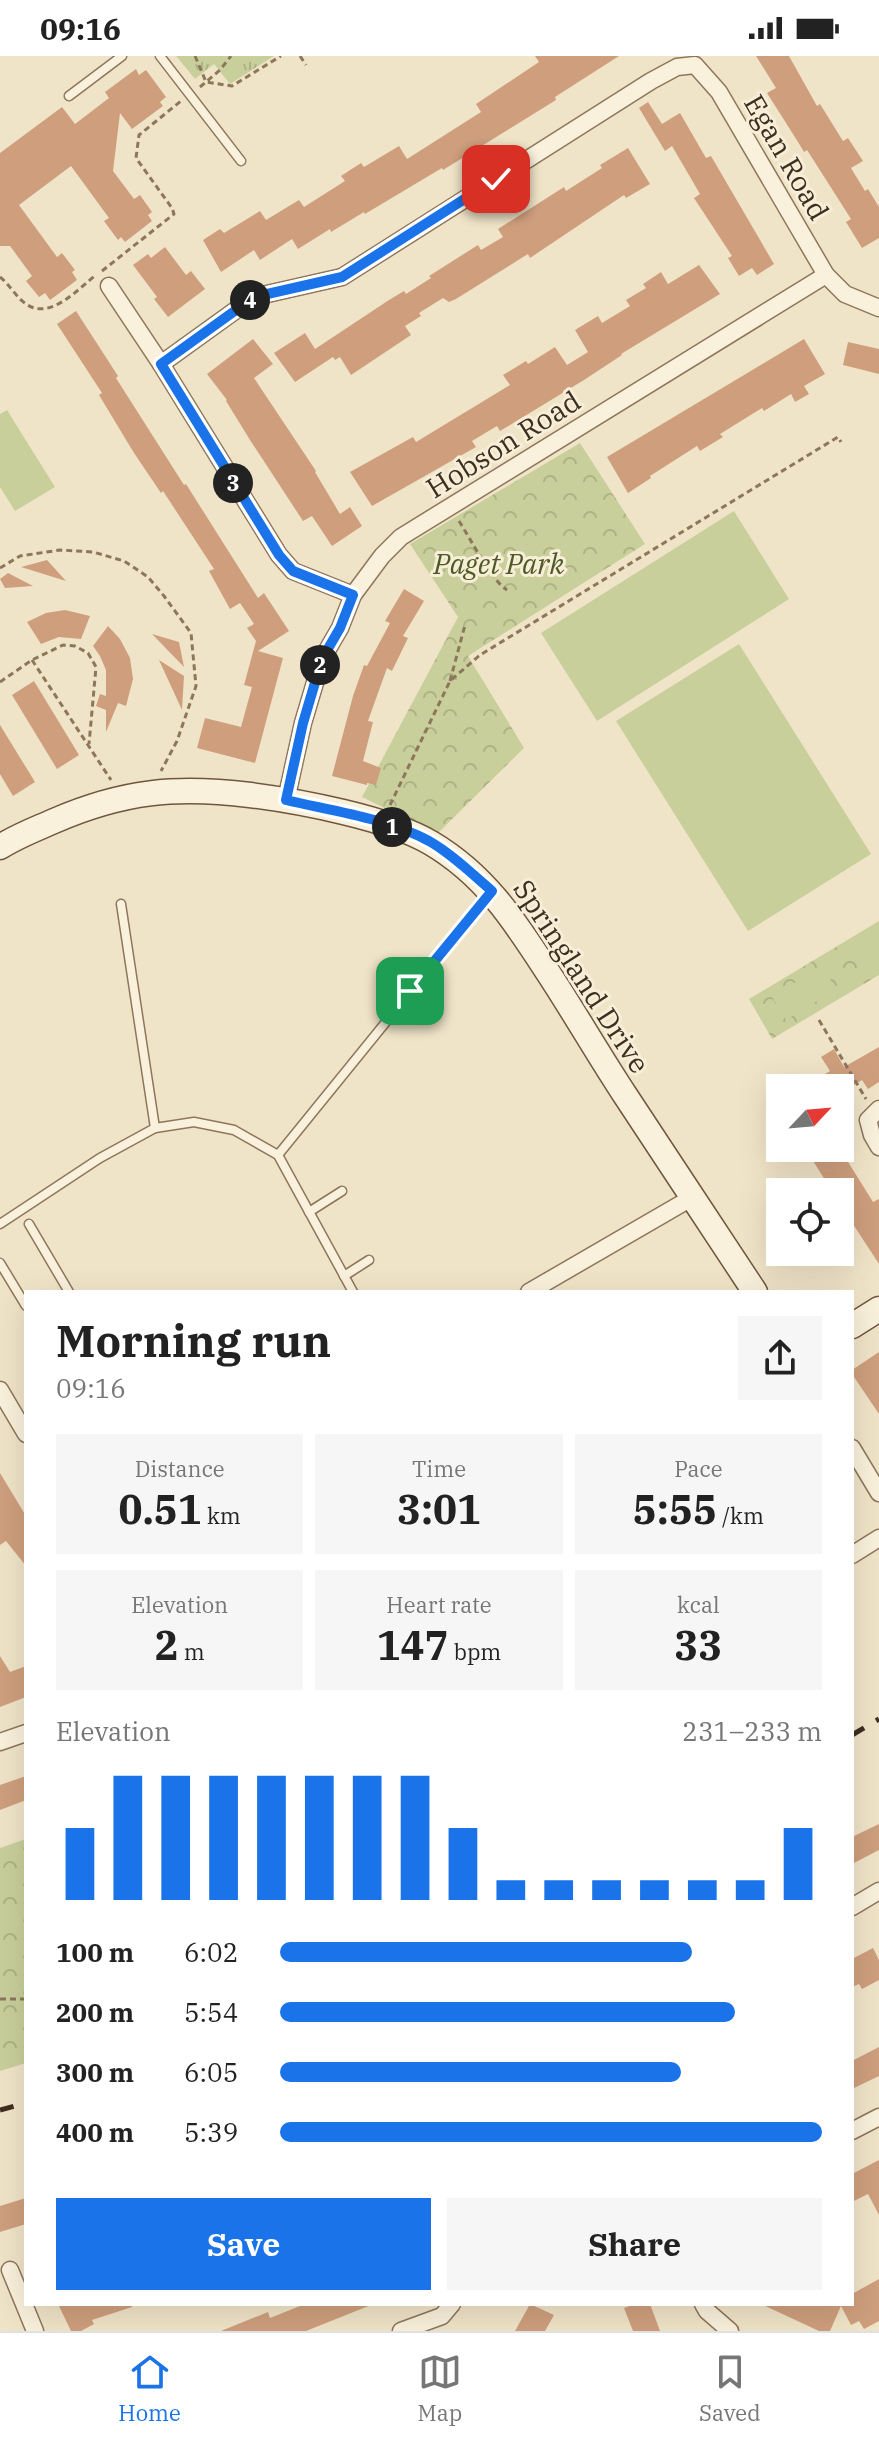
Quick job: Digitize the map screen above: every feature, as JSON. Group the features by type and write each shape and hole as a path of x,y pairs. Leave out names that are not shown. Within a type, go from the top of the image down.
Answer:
{"street":[{"name":"Egan Road","path":"161,364 254,297 342,277 677,67 695,65 719,92 826,275"},
{"path":"826,275 845,294 879,308"},
{"name":"Hobson Road","path":"286,800 303,723 322,659 340,628 353,595 382,556 401,537 826,275"},
{"path":"109,286 279,555 293,571 353,595"},
{"name":"Springland Drive","path":"0,847 75,812 114,799 158,791 222,791 286,800 382,823 429,841 492,891 517,925 754,1290"},
{"path":"873,1114 872,1135 879,1147"},
{"path":"532,1290 693,1197"},
{"path":"854,1325 879,1309"},
{"path":"0,1390 24,1431"},
{"path":"854,1451 879,1493"},
{"path":"854,1554 879,1538"},
{"path":"0,1742 24,1734"},
{"path":"854,1906 879,1891"},
{"path":"854,2130 879,2117"},
{"path":"12,2269 24,2301"},
{"path":"26,2306 35,2331"},
{"path":"401,2331 442,2316 450,2306"},
{"path":"704,2306 730,2331"}],"lane":[{"path":"69,96 122,56"},
{"path":"160,56 241,161"},
{"path":"278,1155 492,891"},
{"path":"121,904 155,1128"},
{"path":"0,1224 100,1158 155,1128 194,1122 234,1130 278,1155 352,1290"},
{"path":"309,1212 342,1191"},
{"path":"29,1224 64,1290"},
{"path":"344,1276 369,1260"},
{"path":"0,1263 24,1303"}],"path":[{"path":"195,56 206,82"},
{"path":"0,277 25,304 47,310 174,214 136,158 139,135 206,82 231,56"},
{"path":"206,82 232,86 281,56"},
{"path":"300,56 306,65"},
{"path":"450,681 480,655 838,437 841,442"},
{"path":"450,508 494,576 507,590"},
{"path":"0,568 20,556 60,550 93,552 124,561 148,577 191,633 196,686 177,741 161,773 158,791"},
{"path":"382,823 450,681 465,625"},
{"path":"0,682 32,660 63,645 75,646 88,653 96,667 89,744"},
{"path":"32,660 111,780"},
{"path":"819,1020 873,1114"},
{"path":"0,1999 24,1999"}],"green space":[{"path":"176,56 274,56 230,84 214,64 195,79"},
{"path":"7,410 55,487 15,511 0,487 0,414"},
{"name":"Paget Park","path":"580,443 645,544 468,656 524,748 437,834 362,797 458,617 410,544"},
{"path":"734,511 789,599 597,721 541,633"},
{"path":"739,644 871,854 748,931 616,721"},
{"path":"879,921 879,975 772,1039 749,999"},
{"path":"879,932 879,964 864,973 850,950"},
{"path":"822,966 836,989 786,1020 772,997"},
{"path":"24,1840 24,2064 0,2071 0,1848"}],"building":[{"path":"535,56 619,56 555,97 556,100 365,214 331,232 330,229 298,249 292,239 260,260 254,250 221,272 203,240 220,229 224,233 260,211 266,220 299,200 304,207 345,181 341,176 361,163 364,167 399,146 407,159 481,112 476,104 539,62"},
{"path":"756,56 789,56 817,106 820,104 843,141 848,138 863,161 851,168 879,207 879,238 862,248 846,222 851,219 767,93 776,88"},
{"path":"136,69 139,75 146,70 166,97 160,102 163,106 132,129 120,113 113,171 134,199 140,195 152,212 148,215 152,221 125,242 121,237 118,240 104,221 109,218 71,166 19,205 57,257 62,253 75,270 72,272 77,280 50,300 45,293 39,297 26,281 32,276 10,246 0,246 0,153 62,107 75,124 109,98 105,92"},
{"path":"648,102 662,124 680,113 706,158 711,156 774,264 757,275 752,268 739,276 728,258 732,256 694,198 700,194 672,146 665,151 639,108"},
{"path":"628,148 650,184 626,198 624,195 530,258 528,254 456,299 449,302 443,298 419,313 421,316 405,326 411,335 351,375 340,357 335,360 333,357 295,382 274,353 305,333 315,349 389,300 404,291 406,294 478,245 481,250 503,237 498,229 564,187 566,191"},
{"path":"165,247 186,275 191,271 205,289 168,317 133,265 148,254 151,258"},
{"path":"699,265 720,294 500,431 497,426 472,441 476,447 372,506 350,472 413,437 416,442 510,385 503,375 526,361 528,364 555,347 567,365 588,352 575,330 598,316 602,323 630,306 626,300 646,288 643,284 661,272 668,284"},
{"path":"76,311 258,598 264,593 289,631 258,651 283,658 255,763 197,748 205,718 241,727 252,687 244,685 256,641 247,628 254,624 240,603 230,609 209,571 214,569 134,453 99,395 102,393 57,324"},
{"path":"253,339 273,364 254,378 316,471 340,514 350,507 362,526 332,546 312,516 303,521 227,400 207,374"},
{"path":"804,339 825,374 804,386 809,394 795,402 791,394 764,411 762,408 720,434 723,437 700,451 697,446 628,493 607,457"},
{"path":"848,342 879,349 879,374 843,365"},
{"path":"47,560 66,581 21,567"},
{"path":"8,573 33,586 5,588 0,579"},
{"path":"404,589 424,601 403,636 408,638 392,671 387,668 368,721 373,722 363,761 381,768 376,785 332,776 364,665 367,666 390,623 385,621"},
{"path":"65,610 90,616 81,639 59,637 41,644 27,622 46,613"},
{"path":"108,626 120,639 130,658 133,679 126,706 118,703 106,732 106,710 96,706 100,694 106,696 106,670 93,646"},
{"path":"152,634 179,642 184,667"},
{"path":"159,660 184,676 182,710"},
{"path":"34,681 79,755 57,769 12,695"},
{"path":"0,725 35,782 13,796 0,774"},
{"path":"879,1047 879,1082 868,1089 862,1080 854,1085 854,1074 825,1074 830,1071 821,1057 834,1049 844,1067"},
{"path":"814,1162 848,1162 873,1202 879,1199 879,1264 854,1226 854,1178 824,1178"},
{"path":"879,1352 879,1414 854,1377 854,1369"},
{"path":"0,1473 24,1513 24,1564 6,1541 0,1545"},
{"path":"0,1656 10,1672 24,1667 24,1698 0,1707"},
{"path":"24,1777 24,1801 0,1810 0,1785"},
{"path":"879,1824 879,1850 854,1863 854,1836"},
{"path":"873,1948 879,1960 879,1980 862,1989 859,1984 854,1986 854,1958"},
{"path":"879,2047 879,2076 854,2088 854,2060"},
{"path":"879,2160 879,2215 868,2194 854,2201 854,2173"},
{"path":"24,2199 24,2225 0,2232 0,2206"},
{"path":"879,2279 879,2321 864,2329 859,2321 851,2325 841,2306 854,2306 854,2293"},
{"path":"59,2306 132,2306 92,2320 94,2324 81,2331 71,2331"},
{"path":"300,2306 368,2306 306,2331 221,2331 268,2312 270,2318"},
{"path":"529,2306 554,2315 545,2331 515,2331"},
{"path":"651,2306 660,2331 633,2331 624,2308"},
{"path":"765,2306 841,2306 830,2331 819,2331"}],"railway":[{"path":"854,1734 879,1719"},
{"path":"0,2110 24,2104"}],"route":[{"path":"410,991 492,891 429,841 382,823 286,800 303,723 322,659 340,628 353,595 293,571 279,555 161,364 254,297 342,277 496,179"}]}
